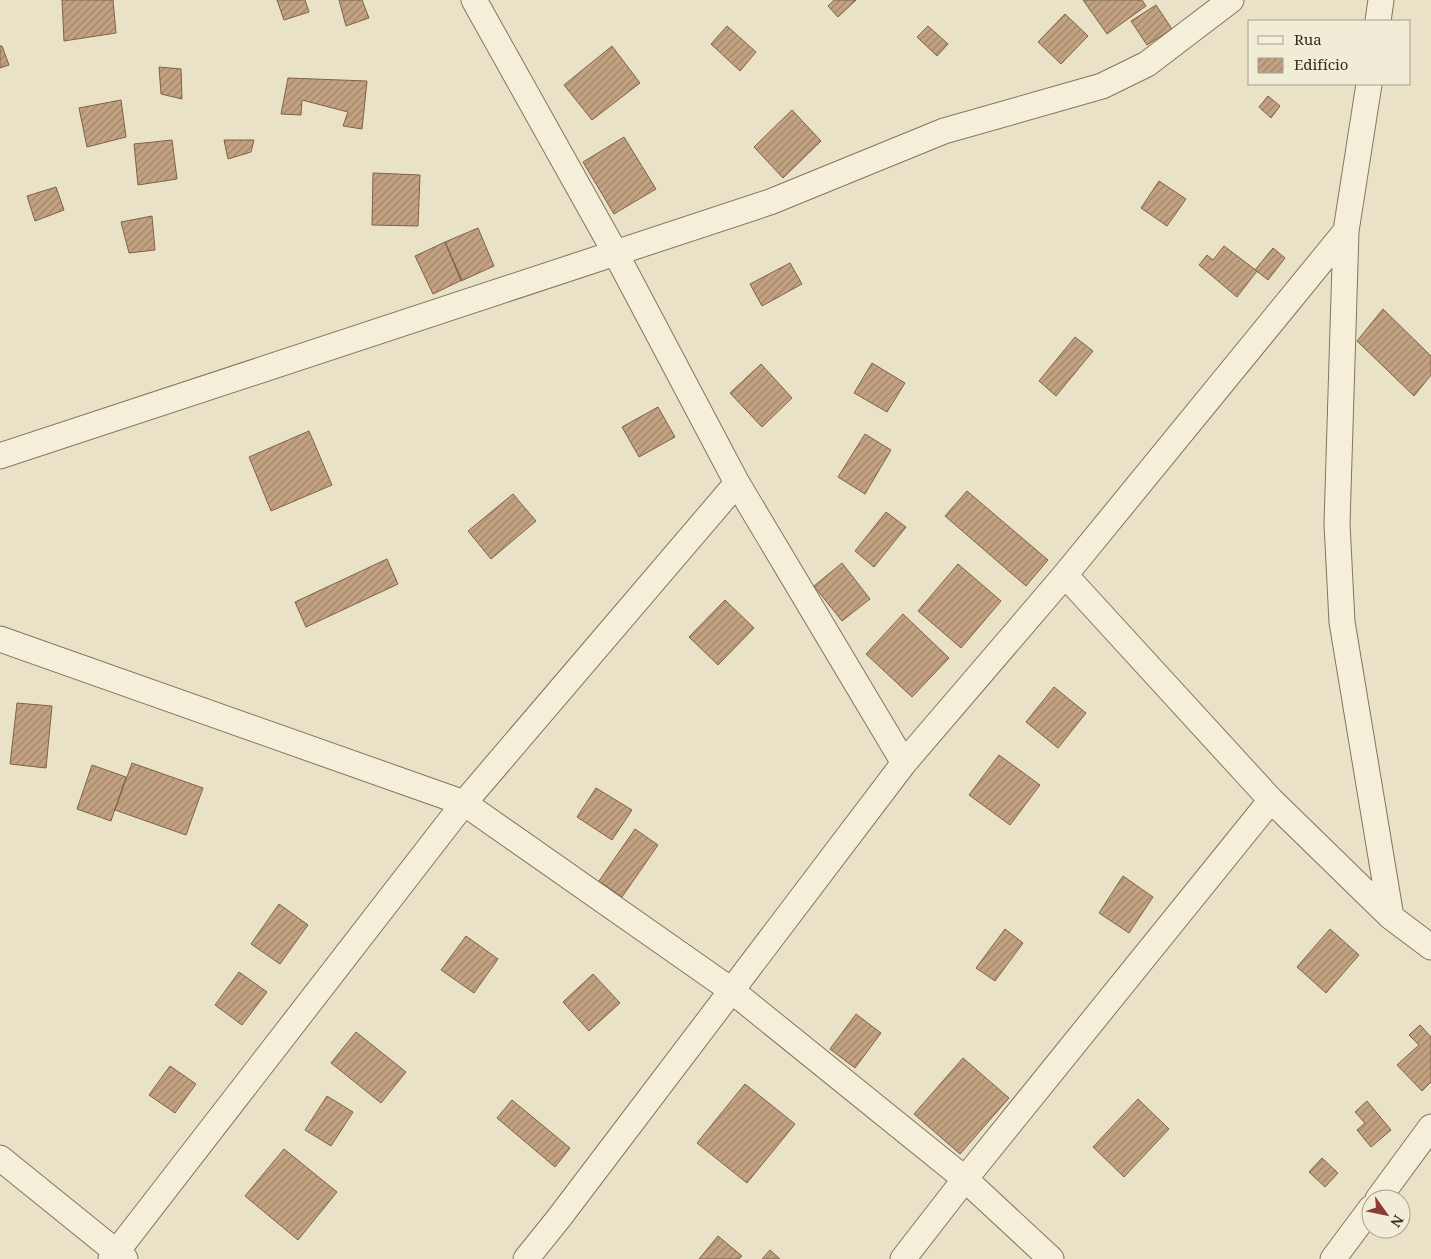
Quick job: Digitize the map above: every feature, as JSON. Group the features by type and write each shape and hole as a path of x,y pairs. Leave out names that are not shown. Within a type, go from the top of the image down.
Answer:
{"street":[{"path":"474,0 616,254 737,484 904,763"},
{"path":"0,456 770,202 944,131 1102,86 1147,64 1231,0"},
{"path":"1378,20 1381,0"},
{"path":"1369,85 1346,230 1337,524 1342,622 1391,917"},
{"path":"526,1259 904,763 1065,575 1346,230"},
{"path":"0,1158 117,1257 464,803 737,484"},
{"path":"1065,575 1271,800 1391,917 1431,947"},
{"path":"0,639 464,803 731,990 965,1179 1051,1259"},
{"path":"903,1259 965,1179 1271,800"},
{"path":"1385,1189 1431,1127"},
{"path":"1333,1259 1361,1221"}],"building":[{"path":"62,0 113,0 116,33 64,41"},
{"path":"277,0 305,0 309,12 284,20"},
{"path":"339,0 362,0 369,18 346,26"},
{"path":"834,0 856,0 838,17 828,6"},
{"path":"1083,0 1142,0 1146,6 1107,34"},
{"path":"1156,5 1172,29 1147,45 1131,21"},
{"path":"1065,14 1088,36 1061,64 1038,42"},
{"path":"727,26 756,52 740,71 711,44"},
{"path":"928,26 948,44 937,56 917,37"},
{"path":"0,46 2,46 9,65 0,68"},
{"path":"612,46 640,83 592,120 564,85"},
{"path":"159,67 181,69 182,99 161,94"},
{"path":"288,78 367,81 362,129 343,126 348,112 302,100 301,115 281,114"},
{"path":"1268,96 1280,106 1271,118 1259,107"},
{"path":"121,100 126,137 87,147 79,108"},
{"path":"792,110 821,141 783,178 754,147"},
{"path":"624,137 656,189 614,214 583,162"},
{"path":"172,140 177,179 138,185 134,144"},
{"path":"224,140 254,140 251,152 228,159"},
{"path":"373,173 420,175 418,226 372,225"},
{"path":"1159,181 1186,199 1167,226 1141,208"},
{"path":"56,187 64,210 35,221 27,196"},
{"path":"152,216 155,250 129,253 121,222"},
{"path":"478,228 494,266 461,281 445,242"},
{"path":"445,242 462,280 433,294 415,256"},
{"path":"1224,246 1257,271 1237,297 1199,265 1207,255 1213,260"},
{"path":"1273,248 1285,258 1268,280 1255,270"},
{"path":"790,263 802,284 762,306 750,284"},
{"path":"1383,309 1431,356 1431,375 1414,396 1357,341"},
{"path":"1075,337 1093,351 1056,396 1039,381"},
{"path":"872,363 905,383 887,412 854,393"},
{"path":"761,364 792,398 762,427 730,393"},
{"path":"658,407 675,437 639,457 622,427"},
{"path":"309,431 332,485 271,511 249,457"},
{"path":"865,434 891,450 865,494 838,477"},
{"path":"967,491 1048,560 1026,586 945,516"},
{"path":"513,494 536,521 491,559 468,531"},
{"path":"886,512 906,527 874,567 855,551"},
{"path":"387,559 398,584 306,627 295,602"},
{"path":"842,563 870,599 842,621 814,586"},
{"path":"958,564 1001,601 961,648 918,611"},
{"path":"725,600 754,628 718,665 689,637"},
{"path":"903,614 949,658 912,697 866,654"},
{"path":"1054,687 1086,713 1058,748 1026,722"},
{"path":"17,703 52,706 46,768 10,764"},
{"path":"999,755 1040,785 1010,825 969,795"},
{"path":"132,763 203,788 186,835 115,810"},
{"path":"92,765 126,777 111,821 77,809"},
{"path":"596,788 632,810 612,840 577,817"},
{"path":"635,829 658,845 622,897 599,881"},
{"path":"1123,876 1153,897 1129,933 1099,913"},
{"path":"279,904 308,925 280,964 251,944"},
{"path":"1005,929 1023,943 995,981 976,968"},
{"path":"1330,929 1359,955 1326,993 1297,967"},
{"path":"466,936 498,959 474,993 441,970"},
{"path":"239,972 267,992 242,1025 215,1005"},
{"path":"593,974 620,1003 589,1031 563,1002"},
{"path":"856,1014 881,1033 855,1068 830,1049"},
{"path":"1420,1025 1431,1037 1431,1082 1422,1091 1397,1065 1419,1045 1409,1035"},
{"path":"356,1032 406,1072 381,1103 331,1063"},
{"path":"963,1058 1009,1098 960,1154 914,1114"},
{"path":"170,1066 196,1084 175,1113 149,1095"},
{"path":"745,1084 795,1124 747,1183 697,1143"},
{"path":"327,1096 353,1112 331,1146 305,1130"},
{"path":"1138,1099 1169,1129 1124,1177 1093,1147"},
{"path":"512,1100 570,1148 555,1167 497,1118"},
{"path":"1367,1101 1391,1130 1371,1147 1357,1130 1365,1123 1355,1112"},
{"path":"284,1149 337,1192 298,1240 245,1196"},
{"path":"1322,1158 1338,1173 1325,1187 1309,1172"},
{"path":"718,1236 742,1256 739,1259 699,1259"},
{"path":"770,1250 780,1259 762,1259"}]}
